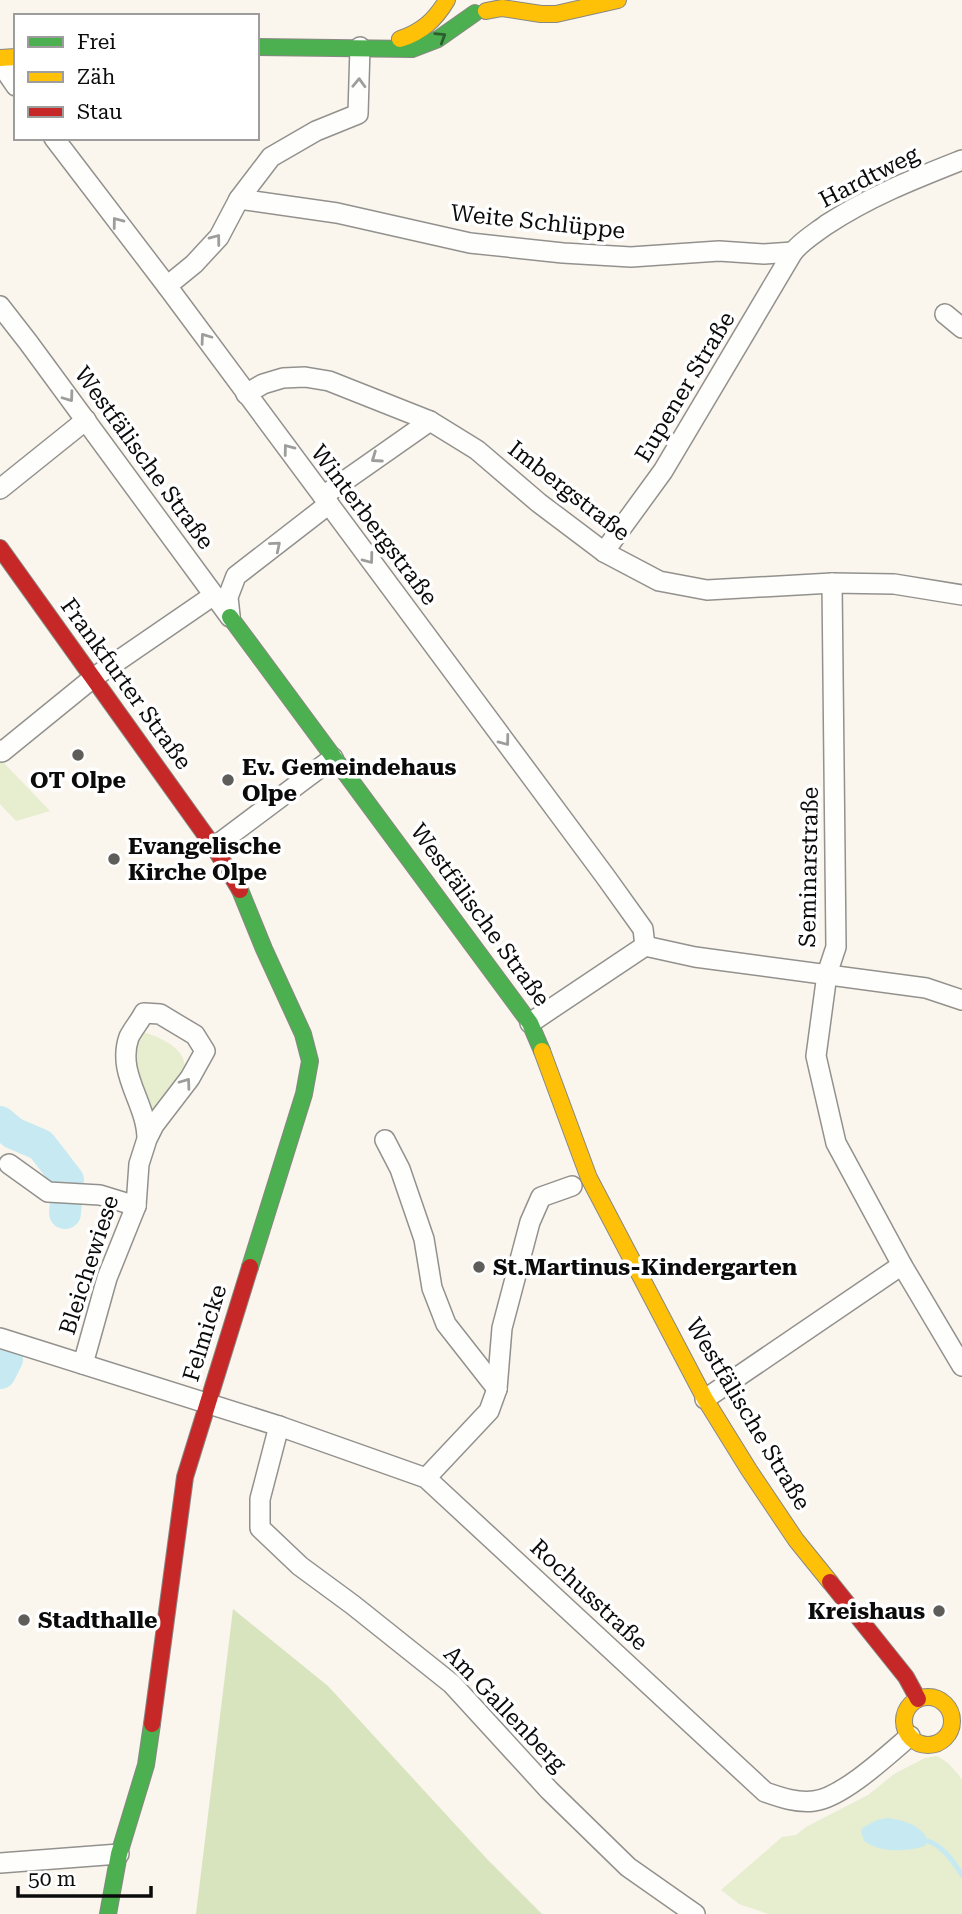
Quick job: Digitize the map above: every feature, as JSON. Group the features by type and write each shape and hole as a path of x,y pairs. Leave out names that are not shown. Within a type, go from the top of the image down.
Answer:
{"street":[{"path":"360,47 414,35 430,24 447,0 468,14 486,8 556,13 618,0"},
{"path":"538,0 588,5"},
{"path":"259,47 360,47 402,50 424,47 442,39 486,8"},
{"path":"167,286 194,264 219,237 239,199 271,157 316,131 358,114 360,47"},
{"path":"0,67 14,84"},
{"name":"Winterbergstraße","path":"56,140 167,286 643,929 645,946"},
{"name":"Hardtweg","path":"797,247 843,214 889,188 962,160"},
{"name":"Weite Schlüppe","path":"239,199 337,212 470,243 564,253 631,257 719,251 764,254 797,247"},
{"name":"Eupener Straße","path":"604,552 663,471 797,247"},
{"name":"Westfälische Straße","path":"0,306 530,1023 551,1071 589,1178 705,1399 796,1540 906,1677 918,1699"},
{"path":"945,314 962,328"},
{"name":"Imbergstraße","path":"246,394 263,384 304,377 328,381 430,421 477,450 539,503 604,552 659,581 707,590 832,583 894,584 962,595"},
{"path":"0,489 86,420"},
{"path":"230,617 228,597 236,576 326,500 430,421"},
{"name":"Frankfurter Straße","path":"0,548 214,847"},
{"path":"197,572 216,578 236,576"},
{"name":"Seminarstraße","path":"832,583 836,947 827,974 816,1056 836,1143 902,1265 962,1366"},
{"path":"0,750 2,752 93,678 214,595"},
{"path":"214,847 333,758"},
{"name":"Felmicke","path":"108,1914 119,1854 146,1765 185,1477 304,1094 310,1061 303,1034 243,894 214,847"},
{"path":"530,1023 645,946 695,957 926,988 962,1000"},
{"name":"Bleichewiese","path":"83,1364 107,1278 136,1206 139,1164 147,1139 154,1125 190,1078 205,1051 195,1035 160,1014 144,1013 130,1037 125,1063 147,1126 147,1139"},
{"path":"385,1140 400,1169 424,1239 432,1288 446,1324 497,1389"},
{"path":"9,1164 48,1192 105,1196 136,1206"},
{"path":"426,1478 489,1411 497,1389 502,1328 530,1222 541,1198 572,1186"},
{"path":"705,1399 902,1265"},
{"name":"Rochusstraße","path":"0,1338 279,1426 426,1478 765,1792 801,1802 818,1801 872,1769 910,1735"},
{"name":"Am Gallenberg","path":"279,1426 260,1499 260,1528 300,1566 452,1684 549,1790 628,1867 695,1914"},
{"path":"937,1698 948,1707 952,1715 951,1739 930,1745 922,1744 910,1735 905,1727 906,1710 918,1699 937,1698"},
{"path":"0,1863 119,1854"}],"green space":[{"path":"0,759 50,811 16,821 0,804"},
{"path":"138,1030 172,1046 179,1052 185,1067 176,1086 152,1117 136,1090 132,1037"},
{"path":"233,1609 328,1686 487,1859 542,1914 196,1914"},
{"path":"937,1756 951,1766 962,1780 962,1914 768,1914 739,1904 721,1890 782,1837 796,1835 806,1827 868,1795 894,1774 925,1758"}],"water":[{"path":"888,1818 917,1827 928,1841 925,1846 894,1850 878,1848 864,1841 862,1828"}],"waterway":[{"path":"0,1122 13,1133 41,1145 68,1180 65,1213"},
{"path":"0,1373 7,1359"},
{"path":"928,1841 943,1851 962,1875"}],"traffic: fast":[{"path":"259,47 412,49 438,39 475,13"},
{"path":"230,617 530,1023 542,1051"},
{"path":"240,890 303,1034 310,1061 304,1094 250,1267"},
{"path":"108,1914 119,1854 146,1765 152,1724"}],"traffic: slow":[{"path":"400,39 427,24 447,0"},
{"path":"486,11 502,8 556,14 618,0"},
{"path":"0,58 14,57"},
{"path":"542,1051 589,1178 705,1399 796,1540 830,1582"},
{"path":"928,1697 945,1704 952,1721 945,1738 928,1745 911,1738 904,1721 911,1704 928,1697"}],"traffic: jam":[{"path":"0,548 214,847 240,890"},
{"path":"152,1724 185,1477 250,1267"},
{"path":"830,1582 906,1677 918,1699"}],"place":[{"name":"OT Olpe","path":"78,755"},
{"name":"Ev. Gemeindehaus Olpe","path":"228,780"},
{"name":"Evangelische Kirche Olpe","path":"114,859"},
{"name":"St.Martinus-Kindergarten","path":"479,1267"},
{"name":"Kreishaus","path":"939,1611"},
{"name":"Stadthalle","path":"24,1620"}]}
